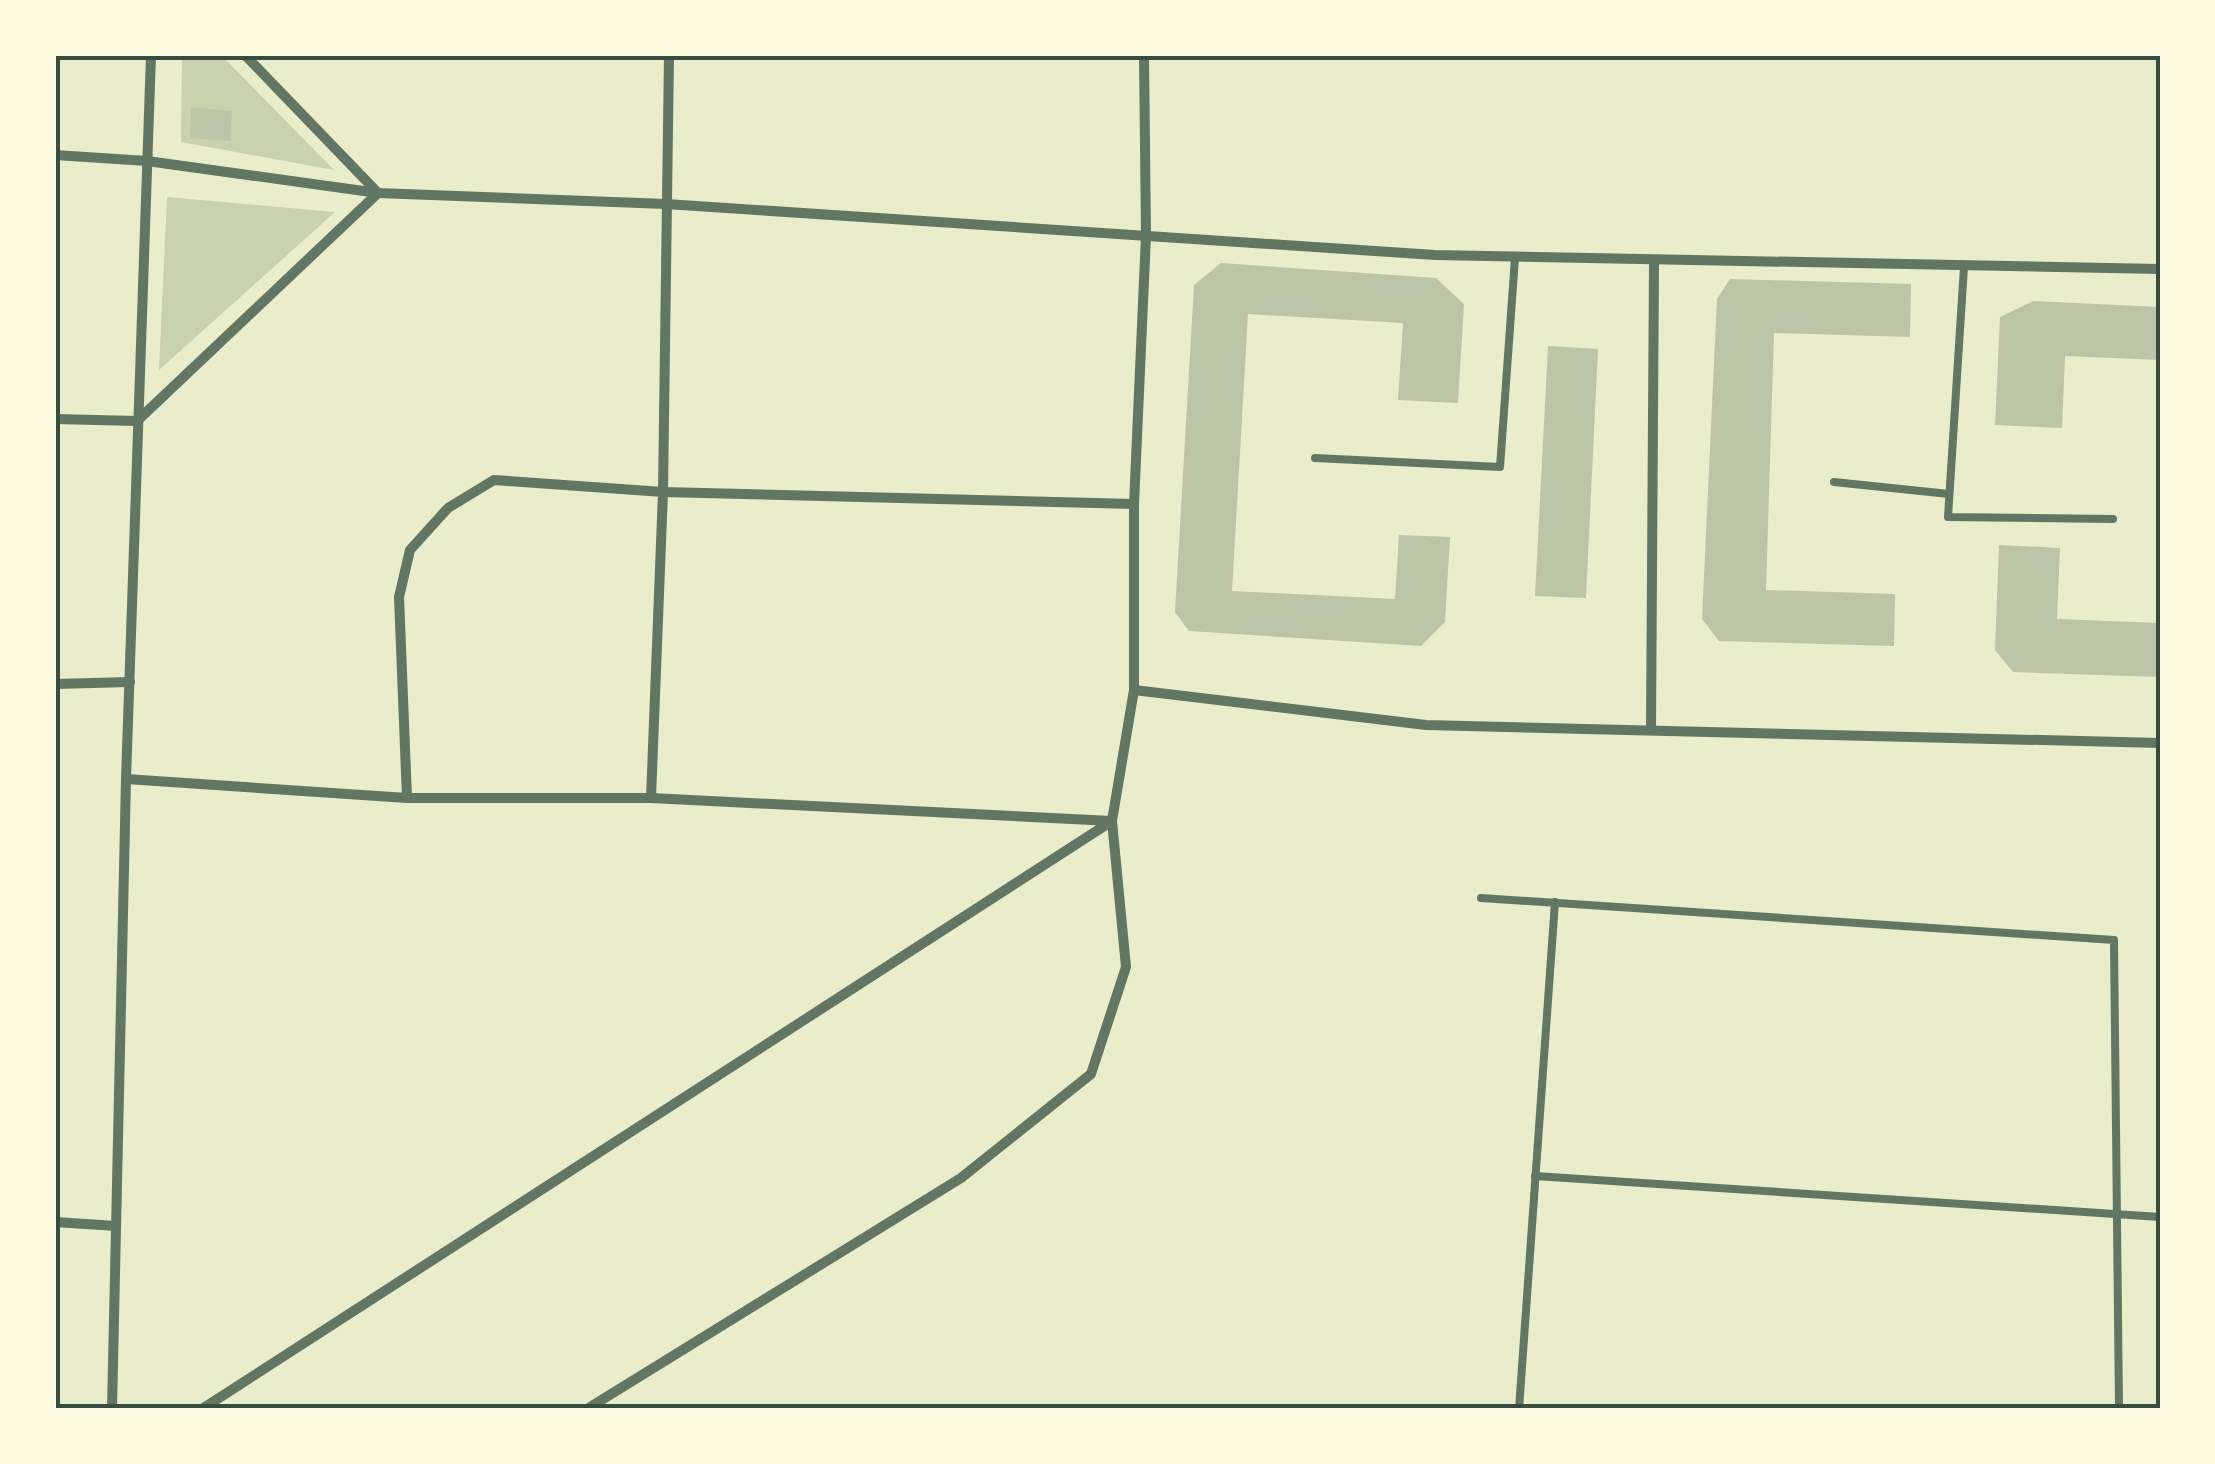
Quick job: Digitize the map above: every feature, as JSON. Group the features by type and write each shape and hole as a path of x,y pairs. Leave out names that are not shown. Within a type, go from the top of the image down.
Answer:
{"street":[{"path":"112,1409 126,780 151,55"},
{"path":"245,55 378,193"},
{"path":"651,798 663,492 668,55"},
{"path":"587,1409 962,1178 1091,1074 1126,966 1112,822 1134,690 1134,504 1146,236 1144,55"},
{"path":"55,155 147,161 378,193 666,204 1515,258 2160,269"},
{"path":"55,418 137,421 378,193"},
{"path":"1652,728 1654,262"},
{"path":"407,798 399,596 410,550 448,508 494,480 663,492 1134,504"},
{"path":"55,684 130,682"},
{"path":"1134,690 1426,725 2160,743"},
{"path":"126,780 407,798 651,798 1112,822"},
{"path":"202,1409 1112,822"},
{"path":"55,1222 116,1226"}],"lane":[{"path":"1316,458 1500,468 1515,258"},
{"path":"1964,267 1948,517 2113,519"},
{"path":"1834,482 1949,494"},
{"path":"1481,898 2114,940 2119,1409"},
{"path":"1519,1409 1555,902"},
{"path":"1535,1176 2160,1217"}],"green space":[{"path":"182,55 221,55 334,170 181,142"},
{"path":"167,197 335,212 159,370"}],"building":[{"path":"191,107 232,111 230,141 190,138"},
{"path":"1221,263 1436,278 1464,304 1458,403 1398,400 1403,323 1248,314 1232,591 1395,599 1399,535 1450,537 1445,622 1421,646 1189,631 1175,612 1194,285"},
{"path":"1730,279 1911,284 1910,337 1774,333 1766,590 1895,594 1894,646 1719,641 1702,619 1717,299"},
{"path":"2033,301 2160,307 2160,360 2065,356 2062,428 1995,425 2000,317"},
{"path":"1548,346 1598,349 1586,598 1535,596"},
{"path":"1999,545 2060,548 2057,619 2160,623 2160,677 2013,672 1995,650"}]}
